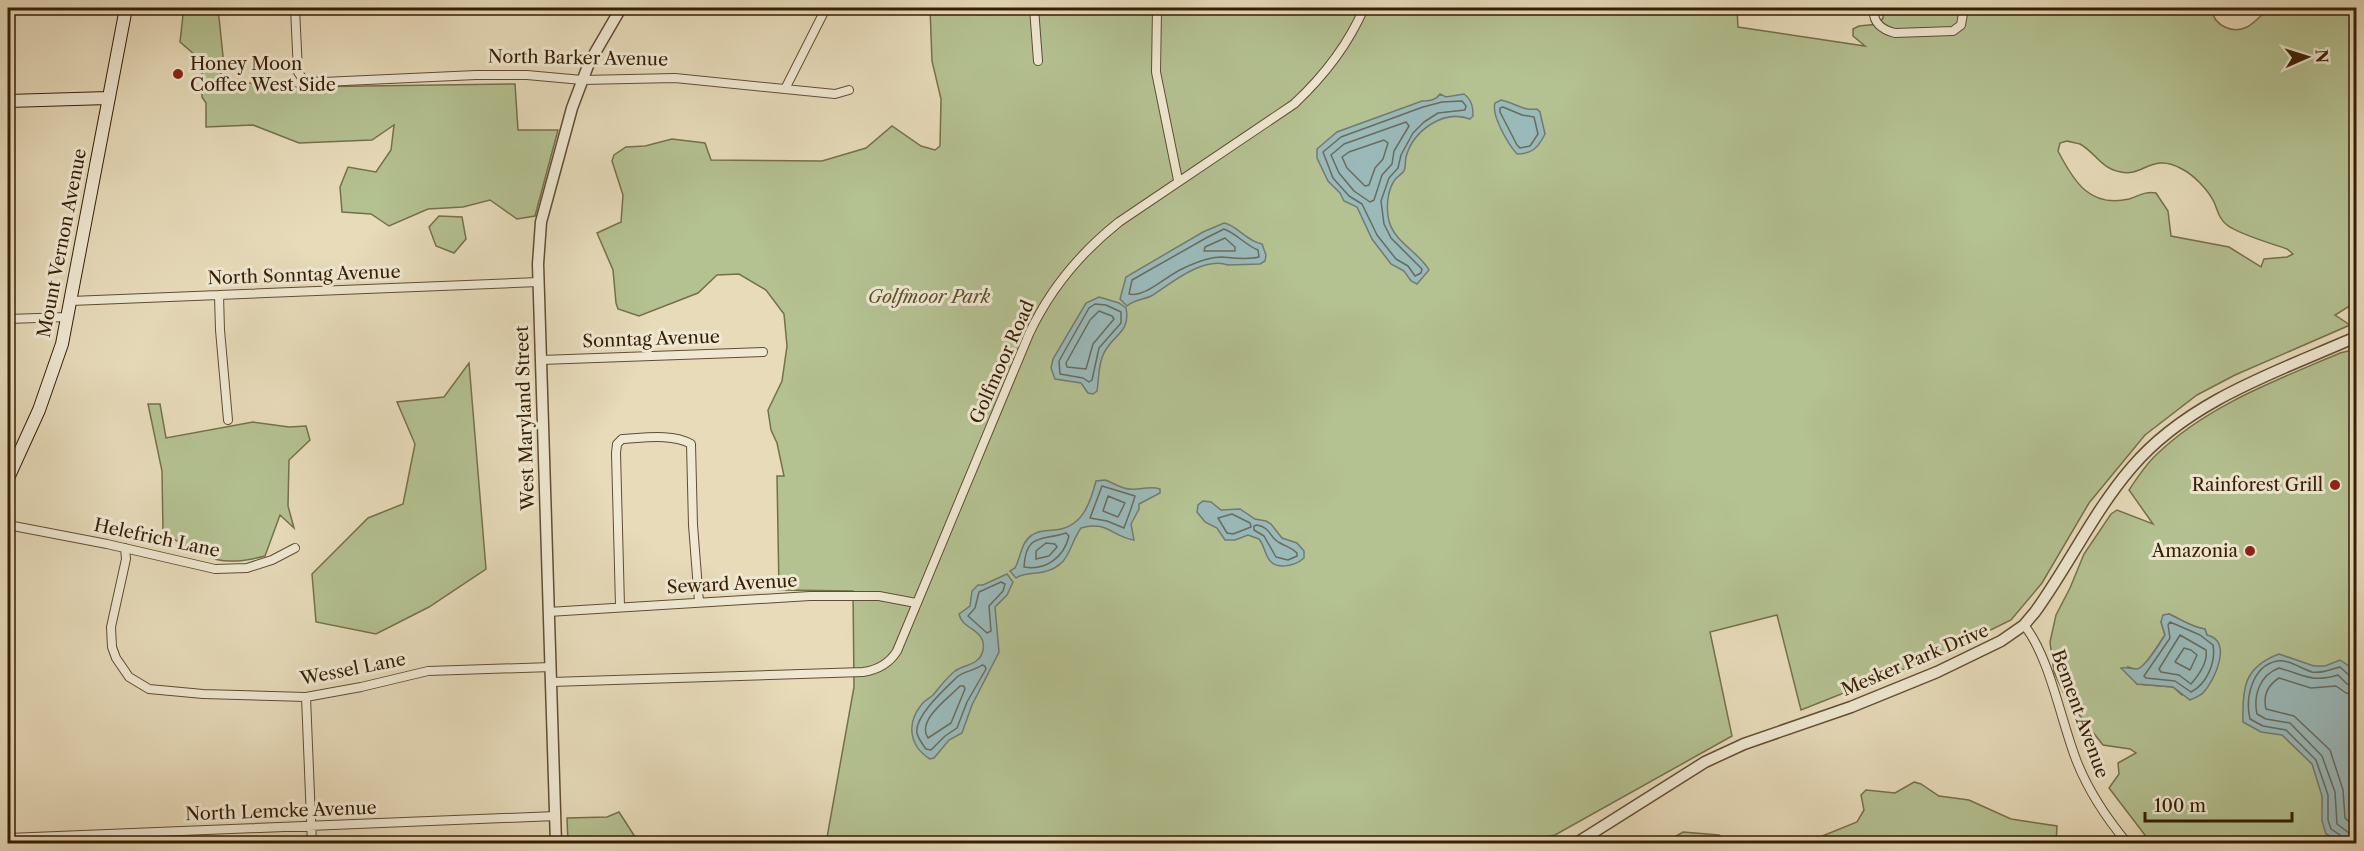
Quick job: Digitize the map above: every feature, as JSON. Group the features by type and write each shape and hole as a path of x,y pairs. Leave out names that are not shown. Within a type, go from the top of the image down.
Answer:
{"main road":[{"name":"Mount Vernon Avenue","path":"8,478 39,410 53,372 68,317 126,8"},
{"path":"8,101 108,98"}],"street":[{"name":"North Barker Avenue","path":"296,8 298,72 305,81 527,75 582,80 675,78 835,94 849,90"},
{"name":"West Maryland Street","path":"556,843 538,282 541,222 582,80 621,8"},
{"path":"785,89 825,8"},
{"path":"1034,8 1038,61"},
{"path":"1157,8 1156,72 1178,180"},
{"name":"Golfmoor Road","path":"551,682 863,672 878,668 888,662 897,651 1029,334 1056,286 1094,242 1178,180 1294,104 1315,84 1331,64 1351,36 1364,8"},
{"path":"1874,11 1881,27 1895,33 1953,31 1958,29 1964,20 1964,8"},
{"name":"North Sonntag Avenue","path":"71,301 538,282"},
{"path":"219,295 228,420"},
{"path":"8,319 68,317"},
{"name":"Mesker Park Drive","path":"1575,843 1691,770 1724,752 1929,676 1987,649 2024,625 2048,594 2109,496 2134,465 2154,446 2193,415 2241,388 2356,337"},
{"name":"Sonntag Avenue","path":"540,360 763,352"},
{"path":"620,606 616,453 617,444 622,439 683,440 691,444 693,525 699,602"},
{"name":"Helefrich Lane","path":"8,525 125,548 215,569 235,570 272,560 296,548"},
{"name":"Wessel Lane","path":"125,548 126,559 111,627 112,646 116,658 129,677 149,689 203,694 306,697 428,671 551,667"},
{"name":"Seward Avenue","path":"548,612 786,597 879,596 916,603"},
{"name":"Bement Avenue","path":"2024,625 2036,643 2076,761 2087,785 2110,822 2128,843"},
{"path":"306,697 312,843"},
{"name":"North Lemcke Avenue","path":"8,838 556,816"},
{"path":"163,832 163,843"}],"green space":[{"path":"187,8 218,8 223,56 219,90 249,83 295,87 515,84 518,130 558,130 535,216 517,219 490,200 463,207 428,209 389,226 371,214 342,212 340,187 348,167 376,172 391,150 394,125 372,140 299,143 253,125 206,127 206,103 202,97 202,61 180,42 183,15"},
{"name":"Golfmoor Park","path":"930,8 1136,8 1142,12 1163,11 1164,8 1737,8 1738,27 1865,46 1853,36 1853,29 1859,26 1879,24 1883,18 1883,8 2214,8 2212,11 2217,21 2225,27 2236,30 2256,21 2269,8 2356,8 2356,302 2335,315 2350,325 2235,375 2197,395 2145,435 2089,503 2042,583 2011,620 1942,654 1801,710 1777,615 1710,632 1732,736 1555,835 1516,843 826,843 854,687 853,591 779,590 777,476 784,476 768,410 782,381 787,346 784,314 766,290 739,274 717,275 698,293 639,316 618,309 613,270 597,233 621,222 623,195 612,161 614,155 626,147 645,146 672,139 705,143 711,160 822,161 866,148 892,126 921,146 935,150 940,146 941,99 932,61","holes":["2067,141 2080,144 2103,164 2121,172 2129,173 2155,164 2172,164 2191,175 2204,188 2224,223 2247,235 2287,249 2293,254 2287,257 2264,259 2261,267 2229,247 2171,236 2168,211 2156,193 2145,193 2115,201 2104,200 2085,190 2070,173 2058,151 2060,143"]},
{"path":"439,216 462,217 466,239 454,253 436,246 429,227"},
{"path":"2356,349 2356,843 2151,843 2109,788 2119,774 2118,763 2136,753 2130,749 2103,745 2066,698 2054,672 2050,642 2056,615 2084,554 2111,514 2117,510 2153,524 2129,490 2157,454 2198,421 2244,395 2340,353","holes":["2169,614 2205,629 2207,635 2182,695 2173,687 2137,684 2128,667 2138,670 2152,654 2165,635 2161,622"]},
{"path":"469,363 486,569 429,607 376,634 316,622 312,574 368,518 403,504 415,444 397,402 444,397"},
{"path":"148,404 160,404 166,438 253,422 289,427 306,426 310,440 289,460 288,506 294,528 280,515 265,556 234,561 211,558 163,533 162,471"},
{"path":"1914,782 1939,796 1969,800 2011,819 2057,826 2056,843 1805,843 1857,822 1864,810 1861,795 1866,790 1895,793"},
{"path":"619,812 639,843 568,843 567,818 607,817"},
{"path":"1683,832 1719,835 1730,843 1664,843"}],"water":[{"path":"1440,94 1446,97 1464,94 1472,104 1473,116 1470,119 1450,117 1430,124 1422,131 1410,147 1404,171 1394,181 1388,201 1388,216 1392,229 1429,270 1417,284 1411,281 1404,271 1391,264 1372,239 1357,207 1344,201 1340,193 1328,181 1317,158 1317,149 1337,132 1422,101 1432,100"},
{"path":"1501,100 1523,108 1537,109 1540,112 1545,134 1540,143 1531,151 1517,154 1509,144 1495,115 1495,103"},
{"path":"1224,223 1229,224 1251,240 1262,244 1266,255 1265,261 1260,264 1209,264 1188,272 1153,295 1127,306 1120,299 1126,277 1203,232"},
{"path":"1099,297 1119,303 1126,308 1127,316 1124,328 1102,357 1097,391 1093,394 1088,393 1081,383 1055,379 1051,368 1053,359 1086,303"},
{"path":"1105,480 1128,489 1160,489 1160,493 1139,504 1139,509 1131,524 1134,540 1103,527 1081,528 1068,554 1059,565 1043,572 1025,574 1016,578 1010,571 1015,568 1028,538 1037,532 1072,525 1087,506 1096,481"},
{"path":"1203,501 1211,502 1221,510 1240,509 1255,519 1266,521 1282,538 1297,543 1304,551 1304,558 1290,565 1275,565 1268,558 1259,539 1248,535 1235,540 1225,540 1217,528 1205,522 1197,512 1198,505"},
{"path":"1007,574 1013,582 1007,595 995,607 999,652 972,705 962,733 949,740 934,758 930,759 918,748 912,734 917,711 952,673 979,659 983,650 981,638 961,619 959,614 970,606 972,591 978,585"},
{"path":"2169,614 2205,629 2207,635 2215,639 2219,645 2219,661 2208,687 2199,696 2190,700 2173,687 2137,684 2121,668 2136,669 2147,661 2165,635 2161,622 2163,615"},
{"path":"2279,654 2314,666 2325,666 2340,660 2356,675 2356,843 2343,843 2326,834 2322,821 2322,796 2312,764 2282,735 2261,732 2243,722 2243,699 2252,672 2267,659"}],"place":[{"name":"Honey Moon Coffee West Side","path":"178,74"},
{"name":"Rainforest Grill","path":"2335,485"},
{"name":"Amazonia","path":"2250,551"}]}
